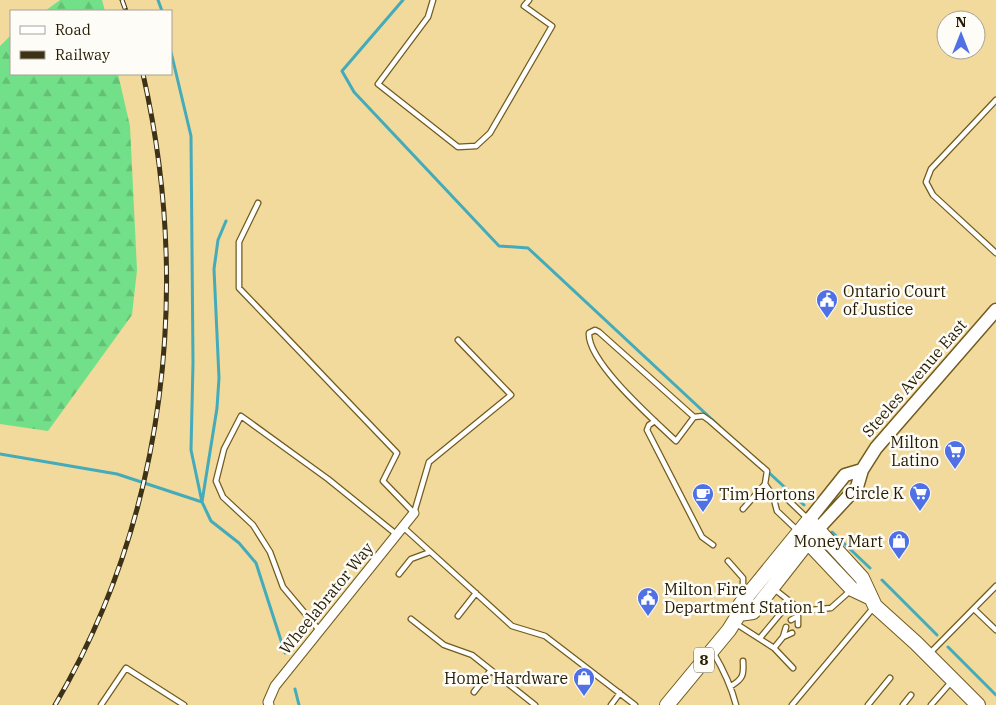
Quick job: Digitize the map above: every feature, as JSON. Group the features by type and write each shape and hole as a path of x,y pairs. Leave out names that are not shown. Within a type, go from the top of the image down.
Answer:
{"main road":[{"name":"Steeles Avenue East","path":"671,704 739,612 813,525 845,475 862,470 876,448 996,310"},
{"path":"813,525 862,578 873,602"},
{"name":"Steeles Avenue East","path":"739,612 753,612 772,588 803,536"},
{"path":"803,536 852,589 873,602 978,705"}],"street":[{"name":"Wheelabrator Way","path":"269,705 268,702 275,686 414,513"}],"lane":[{"path":"433,0 428,17 378,84 458,146 476,146 490,133 552,26 524,6 528,0"},
{"path":"996,100 930,169 926,182 934,195 996,253"},
{"path":"258,203 239,242 239,288 397,453 384,481 414,513"},
{"path":"694,417 599,332 592,331 589,333 590,344 618,385 676,440 694,417 703,416 768,471 765,484 743,509"},
{"path":"414,513 429,462 511,395 458,340"},
{"path":"319,630 283,587 270,552 253,525 223,497 216,481 224,449 241,416 430,552 512,626 545,636 635,705"},
{"path":"655,421 649,425 647,430 702,537 712,545"},
{"path":"765,484 773,496 777,511 803,536"},
{"path":"773,496 784,496 813,525"},
{"path":"399,574 411,559 430,552"},
{"path":"728,561 743,578 744,584 739,612 760,638 774,648 793,668"},
{"path":"929,655 996,586"},
{"path":"772,588 790,602 800,614"},
{"path":"791,620 800,614 831,608 852,589"},
{"path":"458,616 476,593"},
{"path":"760,638 790,602"},
{"path":"792,705 873,602"},
{"path":"974,609 996,630"},
{"path":"798,625 800,614"},
{"path":"411,619 444,645 472,655 535,705"},
{"path":"774,648 783,637 786,627"},
{"path":"783,637 792,633"},
{"path":"712,650 731,686 736,705"},
{"path":"731,686 743,677 743,662"},
{"path":"101,705 126,668 184,705"},
{"path":"474,692 491,670"},
{"path":"868,705 890,678"},
{"path":"931,705 953,680"},
{"path":"610,705 620,693"},
{"path":"903,705 911,695"}],"green space":[{"path":"60,0 102,0 105,10 46,10"},
{"path":"10,36 10,75 118,75 130,126 137,270 132,315 48,431 0,424 0,46"}],"waterway":[{"path":"158,0 162,10"},
{"path":"403,0 342,71 354,92 499,246 528,248 719,426"},
{"path":"0,454 117,474 202,502 191,450 193,363 191,136 172,56"},
{"path":"226,221 218,240 214,269 219,378 217,408 202,502 211,521 239,543 256,563 285,653"},
{"path":"766,470 804,505"},
{"path":"832,532 870,568"},
{"path":"882,580 937,635"},
{"path":"948,647 996,695"},
{"path":"295,689 299,705"}],"railway":[{"path":"122,0 126,10"},
{"path":"55,705 93,632 123,556 145,478 159,398 166,317 165,235 158,154 143,75"}],"place":[{"name":"Ontario Court of Justice","path":"827,319"},
{"name":"Milton Latino","path":"955,470"},
{"name":"Circle K","path":"920,512"},
{"name":"Tim Hortons","path":"703,513"},
{"name":"Money Mart","path":"899,560"},
{"name":"Milton Fire Department Station 1","path":"648,617"},
{"name":"Home Hardware","path":"584,697"}]}
